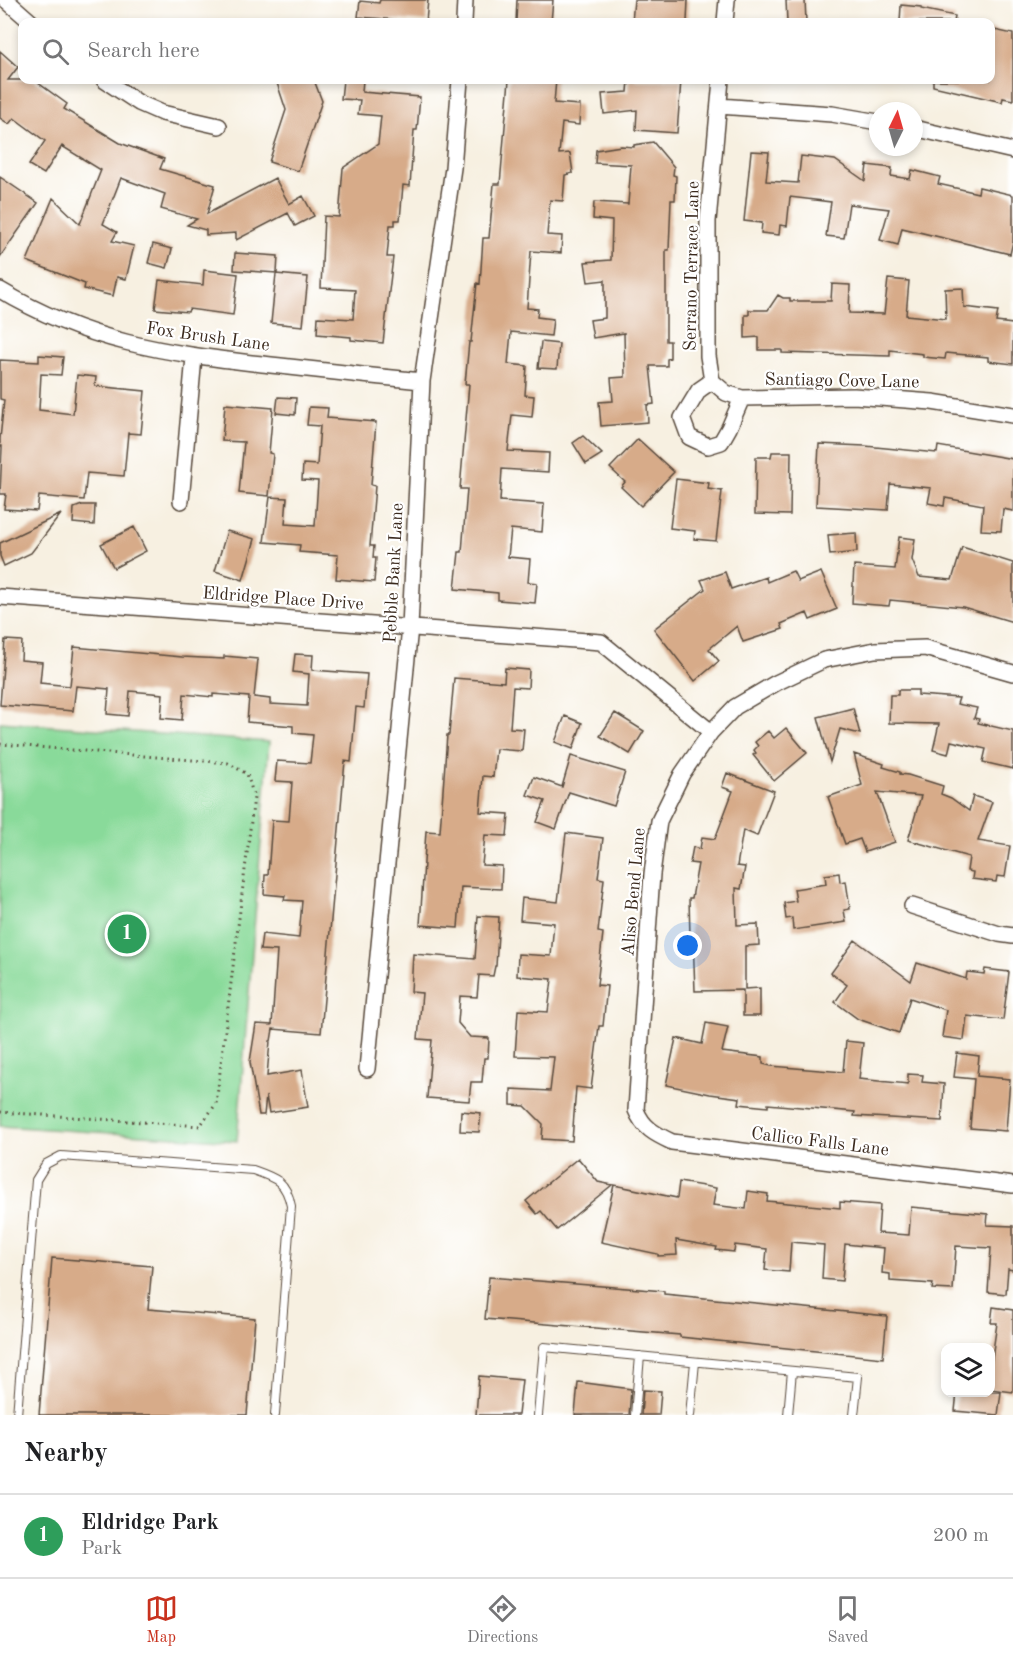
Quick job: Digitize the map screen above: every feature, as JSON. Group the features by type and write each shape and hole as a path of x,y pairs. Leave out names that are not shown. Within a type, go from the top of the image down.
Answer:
{"street":[{"path":"6,0 26,18"},
{"path":"464,18 465,0"},
{"path":"725,18 727,0"},
{"path":"110,84 139,103 162,113 219,126"},
{"name":"Pebble Bank Lane","path":"367,1069 410,627 422,381 453,168 460,84"},
{"name":"Serrano Terrace Lane","path":"712,381 708,356 708,221 721,84"},
{"path":"718,106 831,114 869,120"},
{"path":"923,130 1013,151"},
{"name":"Fox Brush Lane","path":"0,290 57,319 130,345 194,357 422,381"},
{"path":"181,501 194,357"},
{"name":"Santiago Cove Lane","path":"742,398 721,442 708,446 689,437 682,418 699,390 712,381 726,393 742,398 854,396 932,402 1013,415"},
{"name":"Eldridge Place Drive","path":"0,597 601,642 711,732"},
{"name":"Aliso Bend Lane","path":"636,1110 652,874 659,820 682,774 711,732 735,707 776,683 824,660 875,650 925,648 1013,672"},
{"path":"912,906 999,934 1013,936"},
{"name":"Callico Falls Lane","path":"636,1110 640,1121 648,1131 672,1142 1013,1185"}],"lane":[{"path":"17,1415 36,1180 46,1164 61,1156 253,1170 276,1178 288,1192 291,1206 275,1415"},
{"path":"538,1415 544,1347 858,1377 854,1415"},
{"path":"635,1415 639,1356"},
{"path":"690,1415 695,1362"},
{"path":"788,1415 792,1371"}],"path":[{"path":"0,744 228,763 247,774 254,797 216,1104 200,1126 0,1112"}],"green space":[{"path":"0,722 269,742 237,1141 0,1126"}],"building":[{"path":"380,0 428,0 426,18 358,17 360,1 379,3"},
{"path":"517,0 553,0 551,18 516,18"},
{"path":"634,0 688,0 687,18 632,18"},
{"path":"786,0 805,0 806,18 787,18"},
{"path":"901,5 921,7 921,9 955,16 955,18 900,18"},
{"path":"995,30 1013,34 1013,100 1003,98 1002,102 933,86 933,84 995,84"},
{"path":"0,51 18,67 8,80 18,80 18,84 40,84 67,104 64,109 120,143 164,159 160,169 215,185 207,214 275,178 289,204 303,196 314,216 295,226 288,213 236,240 236,233 206,235 206,230 187,225 197,219 161,209 165,194 121,178 103,224 117,232 112,241 134,246 126,279 117,277 113,296 84,289 85,284 27,261 53,198 80,224 101,170 62,146 44,174 29,165 45,141 14,118 9,124 0,118"},
{"path":"277,84 316,84 322,101 298,171 269,162 286,110"},
{"path":"343,84 363,84 362,92 420,97 417,130 414,130 410,186 403,185 400,220 395,220 395,225 390,225 387,257 393,257 383,343 317,334 318,317 353,319 355,290 321,288 324,216 339,217 343,168 378,144 381,116 358,114 360,100 341,99"},
{"path":"509,84 556,84 554,103 580,105 579,125 562,123 559,154 570,153 573,173 565,175 563,201 550,200 547,235 562,236 561,253 531,251 527,308 538,309 537,317 553,319 551,336 511,332 508,364 527,366 525,395 534,396 532,417 512,415 508,451 549,453 548,472 502,469 500,501 544,504 542,532 511,529 508,557 530,559 528,582 537,583 535,603 498,600 498,593 455,589 459,552 462,552 467,489 460,489 469,384 465,384 469,342 471,342 477,283 480,284 483,238 489,238 494,184 500,184"},
{"path":"629,84 681,84 677,133 636,130 637,110 604,114 602,94 628,92"},
{"path":"653,142 674,167 673,175 676,176 675,200 671,200 669,250 666,250 666,341 670,341 670,358 667,359 667,366 650,366 654,404 647,405 648,422 601,426 599,402 613,401 611,378 625,377 624,333 593,338 590,320 605,318 605,280 588,282 585,262 611,260 612,221 593,219 594,202 628,204 631,165 595,163 596,150 621,146 634,147 634,145"},
{"path":"751,151 769,152 766,181 798,183 801,156 835,160 865,181 867,165 892,168 891,176 910,179 912,170 940,177 938,184 978,193 979,187 1013,195 1013,242 1010,254 902,228 898,245 880,240 889,209 849,204 844,238 826,236 831,202 790,197 787,226 780,225 779,235 761,233 762,223 744,221"},
{"path":"0,177 38,203 0,257"},
{"path":"153,244 172,249 167,268 148,263"},
{"path":"235,253 278,256 277,273 234,270"},
{"path":"204,270 238,274 233,315 189,309 188,312 155,309 159,280 203,285"},
{"path":"276,274 308,277 303,326 271,323"},
{"path":"888,279 909,281 906,315 946,319 945,289 963,288 964,307 998,311 996,322 1013,324 1013,364 988,361 988,357 946,353 945,359 890,350 890,356 782,353 782,350 759,350 759,337 745,338 745,315 749,315 749,310 768,310 778,295 790,298 790,301 831,301 832,284 850,285 849,313 884,314"},
{"path":"541,342 559,344 557,369 538,368"},
{"path":"39,355 63,357 61,375 41,374 39,410 73,414 77,375 96,377 95,386 145,391 141,434 128,433 124,476 87,473 84,500 39,496 37,511 4,509 6,494 0,494 2,446 0,446 0,439 4,400 0,399 0,360 39,362"},
{"path":"278,397 296,398 295,415 276,413"},
{"path":"225,404 273,408 269,453 273,454 269,496 239,493 244,442 222,441"},
{"path":"309,407 328,408 327,418 376,422 371,485 375,486 370,546 374,546 373,558 376,558 374,582 336,579 338,555 299,552 300,545 264,542 270,497 287,498 285,524 315,526 318,481 302,480 303,464 317,465 320,426 307,425"},
{"path":"583,436 602,454 586,464 573,443"},
{"path":"638,439 674,472 641,506 621,487 625,482 610,468"},
{"path":"819,444 937,453 938,446 1013,459 1013,511 1003,509 1001,531 981,530 983,505 945,498 944,506 928,503 931,488 890,484 888,510 816,506"},
{"path":"772,452 791,452 790,515 755,514 756,457 771,457"},
{"path":"676,479 709,483 708,489 722,491 716,541 694,539 695,531 670,528"},
{"path":"82,505 95,505 94,525 73,523 74,508"},
{"path":"61,514 31,553 4,566 0,556 0,543"},
{"path":"134,527 146,551 114,568 101,544"},
{"path":"227,531 255,539 243,580 215,571"},
{"path":"856,533 857,552 830,555 828,535"},
{"path":"899,537 915,539 912,560 919,577 952,580 962,547 1013,563 1013,622 963,607 890,600 889,606 852,603 854,566 895,569"},
{"path":"793,571 798,581 821,572 837,609 810,620 807,613 781,624 783,629 743,642 737,626 709,649 719,661 695,681 654,629 705,589 701,580 725,572 731,589 766,577 767,582"},
{"path":"5,640 22,641 21,660 42,662 40,683 70,686 74,647 182,657 224,659 224,656 258,659 254,697 270,699 270,704 307,706 309,674 293,672 295,654 313,655 312,670 367,674 364,708 356,707 351,762 345,761 321,1033 273,1029 270,1041 267,1076 302,1070 308,1107 269,1113 266,1096 264,1115 259,1115 250,1062 256,1024 272,1025 277,951 260,950 262,934 299,938 302,901 284,900 285,896 264,894 265,875 268,875 272,820 289,821 292,782 275,781 277,761 310,763 313,735 293,733 293,726 247,722 249,697 184,694 182,720 161,718 163,694 130,691 128,716 107,714 109,689 76,686 73,711 0,705"},
{"path":"505,668 529,670 528,688 513,687 510,728 524,729 522,751 496,749 493,777 483,776 480,812 509,814 507,836 485,835 482,865 502,866 501,889 461,887 458,928 420,925 426,831 440,832 447,735 449,735 454,678 504,682"},
{"path":"898,690 918,690 918,695 959,698 957,704 977,708 974,718 979,719 978,723 1013,731 1013,769 983,762 986,749 951,741 948,754 933,750 939,724 889,723 890,695 898,695"},
{"path":"853,708 860,734 840,729 830,762 818,717"},
{"path":"615,713 644,731 630,754 600,736"},
{"path":"565,716 582,723 573,749 555,742"},
{"path":"786,728 807,753 774,781 753,755 758,746 755,742 768,731 774,738"},
{"path":"854,754 884,764 883,767 900,772 900,774 943,786 941,794 969,811 973,796 992,802 978,841 1010,846 1005,877 997,876 996,882 972,879 973,872 967,871 969,857 908,840 921,796 877,792 895,842 865,852 860,839 845,844 828,797 862,785"},
{"path":"571,756 625,772 614,806 569,792 556,829 537,822 545,801 527,795 534,777 562,787"},
{"path":"727,773 774,791 757,836 743,830 737,866 745,867 741,889 736,888 737,925 758,924 759,945 745,946 745,989 760,988 760,1016 743,1016 743,990 695,991 689,898 692,898 698,864 690,863 693,847 700,849 702,837 715,839 733,791 722,787"},
{"path":"566,833 603,838 598,878 604,879 598,932 603,933 597,985 607,986 603,1026 599,1026 591,1089 576,1087 572,1141 542,1139 543,1124 525,1106 511,1105 511,1089 550,1091 554,1057 515,1056 518,1010 548,1012 552,979 517,976 518,954 551,956 554,923 520,920 522,898 558,902"},
{"path":"839,873 840,882 846,881 850,909 844,910 846,922 793,930 792,918 786,919 784,903 796,901 794,889 826,884 825,875"},
{"path":"478,916 499,917 496,966 493,976 479,975 477,997 460,996 458,1023 470,1037 489,1038 488,1058 484,1058 482,1082 471,1082 469,1101 427,1098 432,1040 418,1039 422,993 411,992 413,954 475,959"},
{"path":"855,940 911,981 917,963 966,979 967,972 984,974 985,969 1009,972 1003,1020 967,1016 964,1040 942,1037 946,1010 910,998 899,1033 858,1019 835,1002 847,985 831,973"},
{"path":"706,1023 728,1027 722,1052 763,1057 763,1064 771,1066 843,1072 846,1041 863,1043 859,1079 908,1084 908,1074 923,1075 922,1082 944,1084 942,1121 854,1116 855,1112 768,1104 768,1107 739,1104 740,1098 666,1085 676,1038 702,1044"},
{"path":"957,1053 979,1056 977,1076 1010,1079 1006,1131 970,1128 974,1079 954,1077"},
{"path":"461,1111 481,1113 479,1132 460,1131"},
{"path":"578,1158 598,1182 612,1185 557,1230 541,1211 537,1214 526,1201"},
{"path":"679,1182 716,1188 713,1205 746,1209 748,1191 768,1194 767,1201 840,1208 840,1202 880,1205 878,1233 909,1235 911,1207 988,1214 987,1225 1013,1226 1013,1270 1008,1269 1006,1294 988,1292 991,1248 956,1246 953,1290 932,1289 933,1284 890,1281 890,1274 882,1273 884,1248 845,1244 842,1281 822,1279 824,1245 791,1242 789,1272 765,1270 767,1249 735,1245 734,1252 676,1240 677,1255 658,1256 658,1254 601,1242 614,1185 677,1198"},
{"path":"52,1258 152,1266 148,1309 255,1318 247,1415 39,1415"},
{"path":"489,1277 664,1291 664,1294 887,1316 883,1358 680,1337 680,1335 485,1319"},
{"path":"993,1307 1013,1310 1013,1392 995,1390 994,1343 997,1323 991,1323"},
{"path":"479,1376 522,1380 518,1415 476,1415"},
{"path":"578,1382 631,1389 629,1415 575,1415"},
{"path":"643,1390 661,1391 659,1415 641,1415"},
{"path":"995,1392 1001,1392 998,1415 955,1411 956,1397 995,1397"}],"place":[{"name":"Eldridge Park","path":"127,934"}]}
